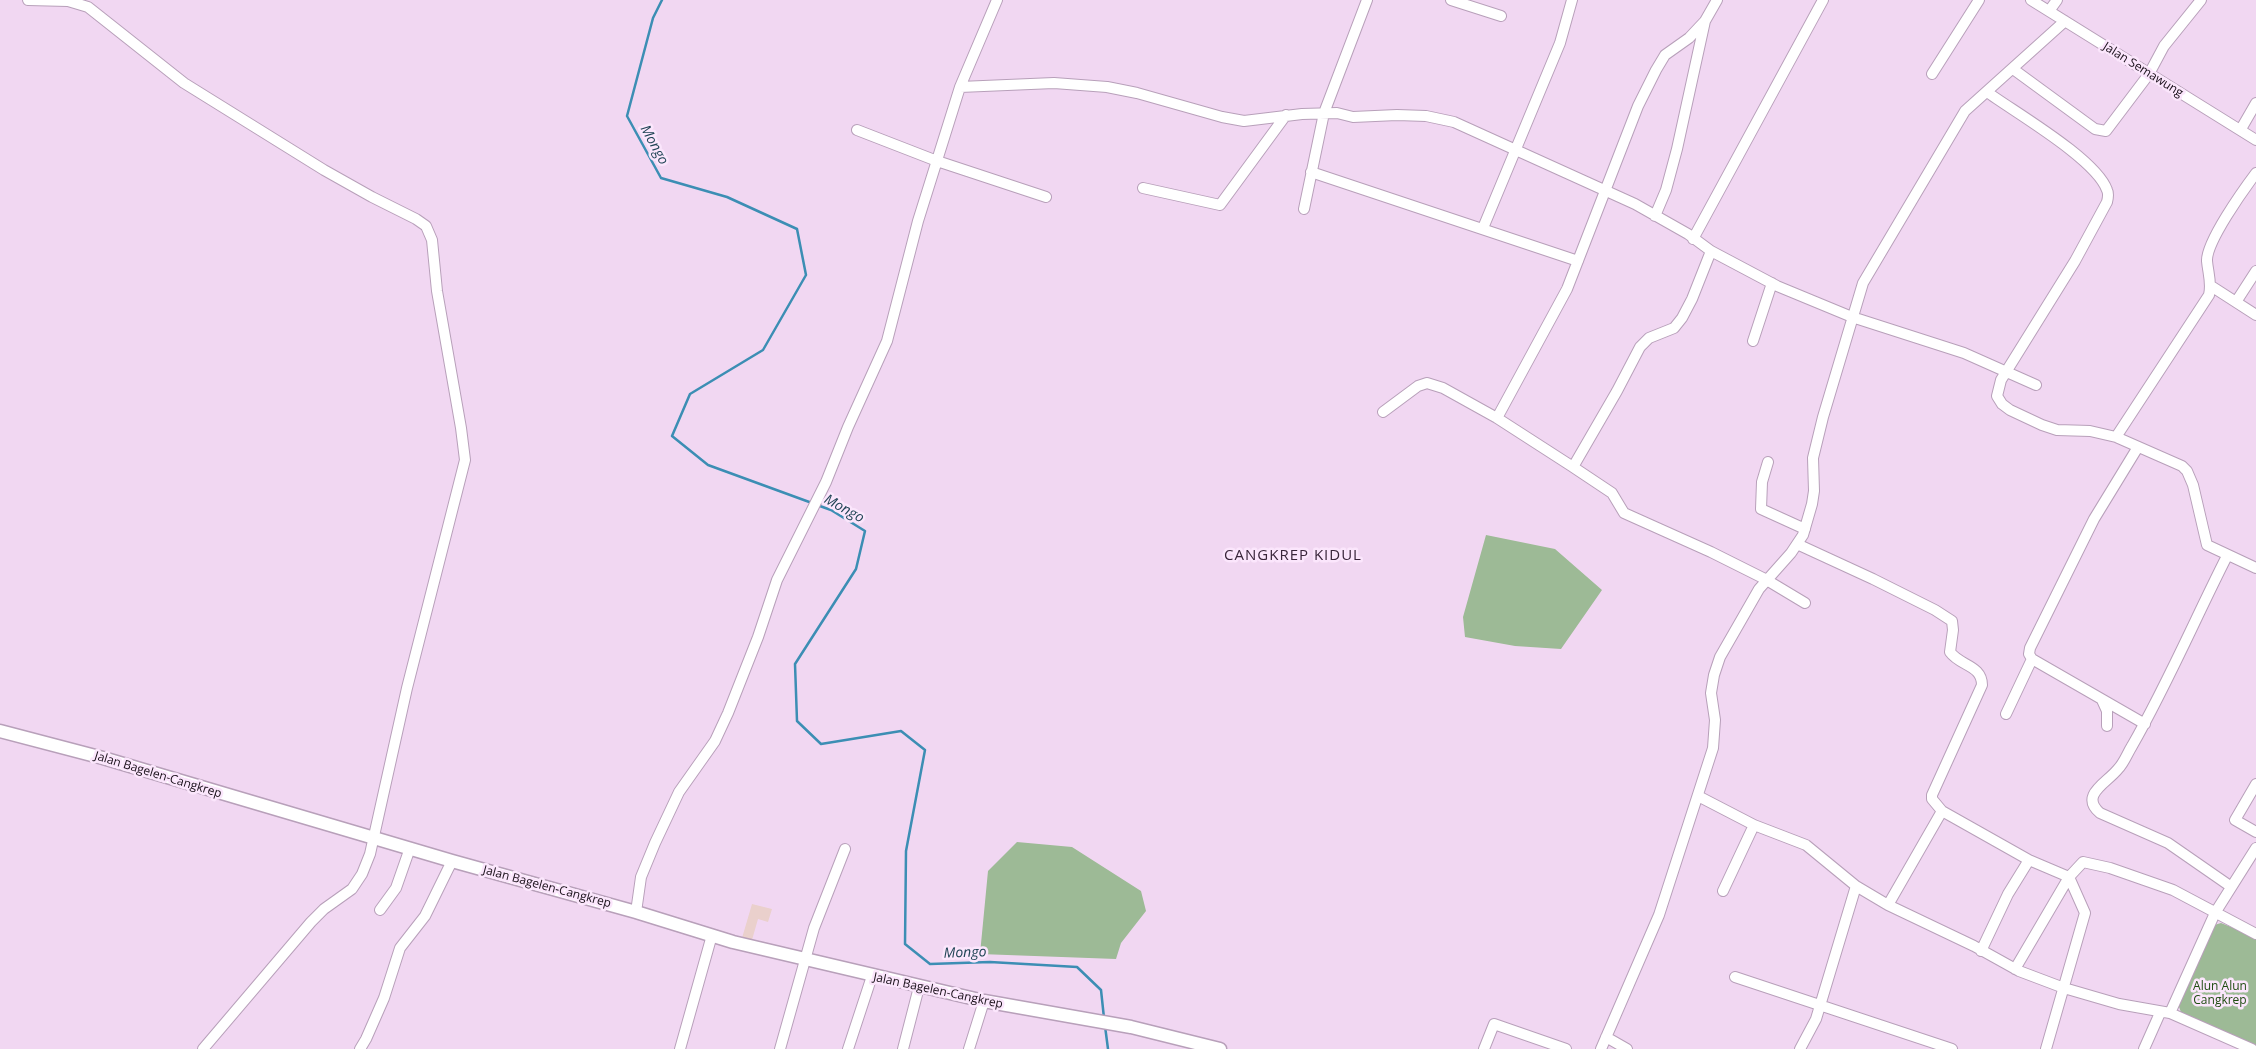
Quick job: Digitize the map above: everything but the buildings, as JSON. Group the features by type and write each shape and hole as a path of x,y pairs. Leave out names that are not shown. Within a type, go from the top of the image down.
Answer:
{"main road":[{"name":"Jalan Bagelen-Cangkrep","path":"0,731 103,758 452,861 805,960 984,1001 1131,1027 1220,1049"}],"street":[{"path":"28,0 68,1 88,7 184,82 324,170 372,197 416,218 426,226 429,232 450,368 462,428 465,460 407,688 370,854 358,882 311,922 203,1049"},
{"path":"636,912 641,877 655,843 679,792 718,734 747,664 777,580 826,482 848,427 887,341 918,221 960,87 997,0"},
{"path":"1304,209 1324,113 1367,0"},
{"path":"1451,0 1501,16"},
{"path":"1483,228 1560,43 1572,0"},
{"path":"1497,418 1567,289 1638,106 1656,70 1665,55 1689,38 1705,21 1717,0"},
{"path":"1693,239 1823,0"},
{"path":"1932,74 1979,0"},
{"name":"Jalan Semawung","path":"2031,0 2256,140"},
{"path":"2049,11 2057,0"},
{"path":"2013,69 2100,131 2107,130 2149,74 2164,46 2201,0"},
{"path":"1655,216 1666,190 1677,149 1705,21"},
{"path":"1601,1049 1660,915 1713,748 1714,720 1711,693 1720,657 1766,579 1797,544 1805,529 1814,491 1813,458 1829,394 1863,283 1966,110 2066,21"},
{"path":"960,87 1054,84 1107,87 1138,93 1232,120 1244,121 1286,115 1337,113 1353,117 1426,116 1454,122 1606,191 1688,234 1711,251 1772,283 1852,317 1964,353 2036,385"},
{"path":"1987,92 2065,146 2092,170 2107,189 2108,195 2107,202 2075,261 2006,371 1999,385 1997,396 2002,404 2010,410 2057,430 2090,431 2116,437 2172,460 2187,471 2193,485 2207,545 2256,568"},
{"path":"2241,129 2256,103"},
{"path":"1143,188 1220,205 1286,115"},
{"path":"857,130 937,162 1046,197"},
{"path":"1311,172 1578,261"},
{"path":"2116,437 2209,295 2211,286 2207,261 2209,250 2221,227 2256,173"},
{"path":"1573,466 1617,392 1640,347 1649,338 1674,328 1682,318 1692,299 1711,251"},
{"path":"2236,302 2256,272"},
{"path":"1753,341 1772,283"},
{"path":"2211,286 2256,315"},
{"path":"1382,412 1418,386 1427,383 1443,388 1497,418 1573,466 1612,493 1624,513 1766,579 1806,603"},
{"path":"2138,447 2094,518 2030,648 2030,654 2032,659 2145,724"},
{"path":"1768,462 1762,482 1761,509 1805,529"},
{"path":"1797,544 1908,597 1952,621 1953,630 1950,652 1978,671 1982,679 1982,685 1932,795 1932,799 1942,811 2029,860 2069,877 2085,914 2046,1049"},
{"path":"2227,556 2145,724 2118,769 2094,794 2093,807 2100,813 2168,843 2230,886"},
{"path":"2006,714 2032,659"},
{"path":"2102,700 2107,711 2107,726"},
{"path":"2256,784 2235,820 2256,832"},
{"path":"1698,796 1754,825 1806,845 1856,886 1888,905 1981,950 2015,969 2064,988 2119,1004 2165,1013 2252,1049"},
{"path":"1888,905 1942,811"},
{"path":"1723,891 1754,825"},
{"path":"380,910 396,888 410,848"},
{"path":"2144,1049 2165,1013 2230,886 2256,848"},
{"path":"780,1049 814,928 845,849"},
{"path":"1981,950 2008,894 2029,860"},
{"path":"360,1049 384,998 400,948 425,916 452,861"},
{"path":"2015,969 2069,877 2081,863 2086,862 2110,868 2173,890 2256,933"},
{"path":"1800,1049 1816,1019 1856,886"},
{"path":"680,1049 712,935"},
{"path":"848,1049 872,976"},
{"path":"1735,977 1952,1049"},
{"path":"903,1049 919,987"},
{"path":"969,1049 984,1001"},
{"path":"1484,1049 1494,1024 1566,1049"},
{"path":"1606,1037 1627,1049"}],"shaded area":[{"path":"752,904 772,909 768,922 758,919 752,940 742,938"}],"green space":[{"path":"1486,535 1555,549 1602,590 1561,649 1515,646 1465,637 1463,617"},
{"path":"1017,842 1072,847 1141,891 1146,911 1121,943 1116,959 980,954 988,871"},
{"name":"Alun Alun Cangkrep","path":"2221,923 2256,937 2256,1045 2252,1046 2182,1015 2178,1004 2211,926"}],"waterway":[{"name":"Mongo","path":"662,0 653,18 627,116 661,178 727,197 797,229 806,275 763,350 690,394 672,436 708,465 812,503"},
{"name":"Mongo","path":"817,505 831,510 865,531 856,569 795,664 797,721 821,744 901,731 925,750 906,851 905,944 930,964 990,962 1077,967 1101,990 1104,1018"},
{"name":"Mongo","path":"1105,1026 1108,1049"}],"district":[{"name":"CANGKREP KIDUL","path":"1293,556"}]}
